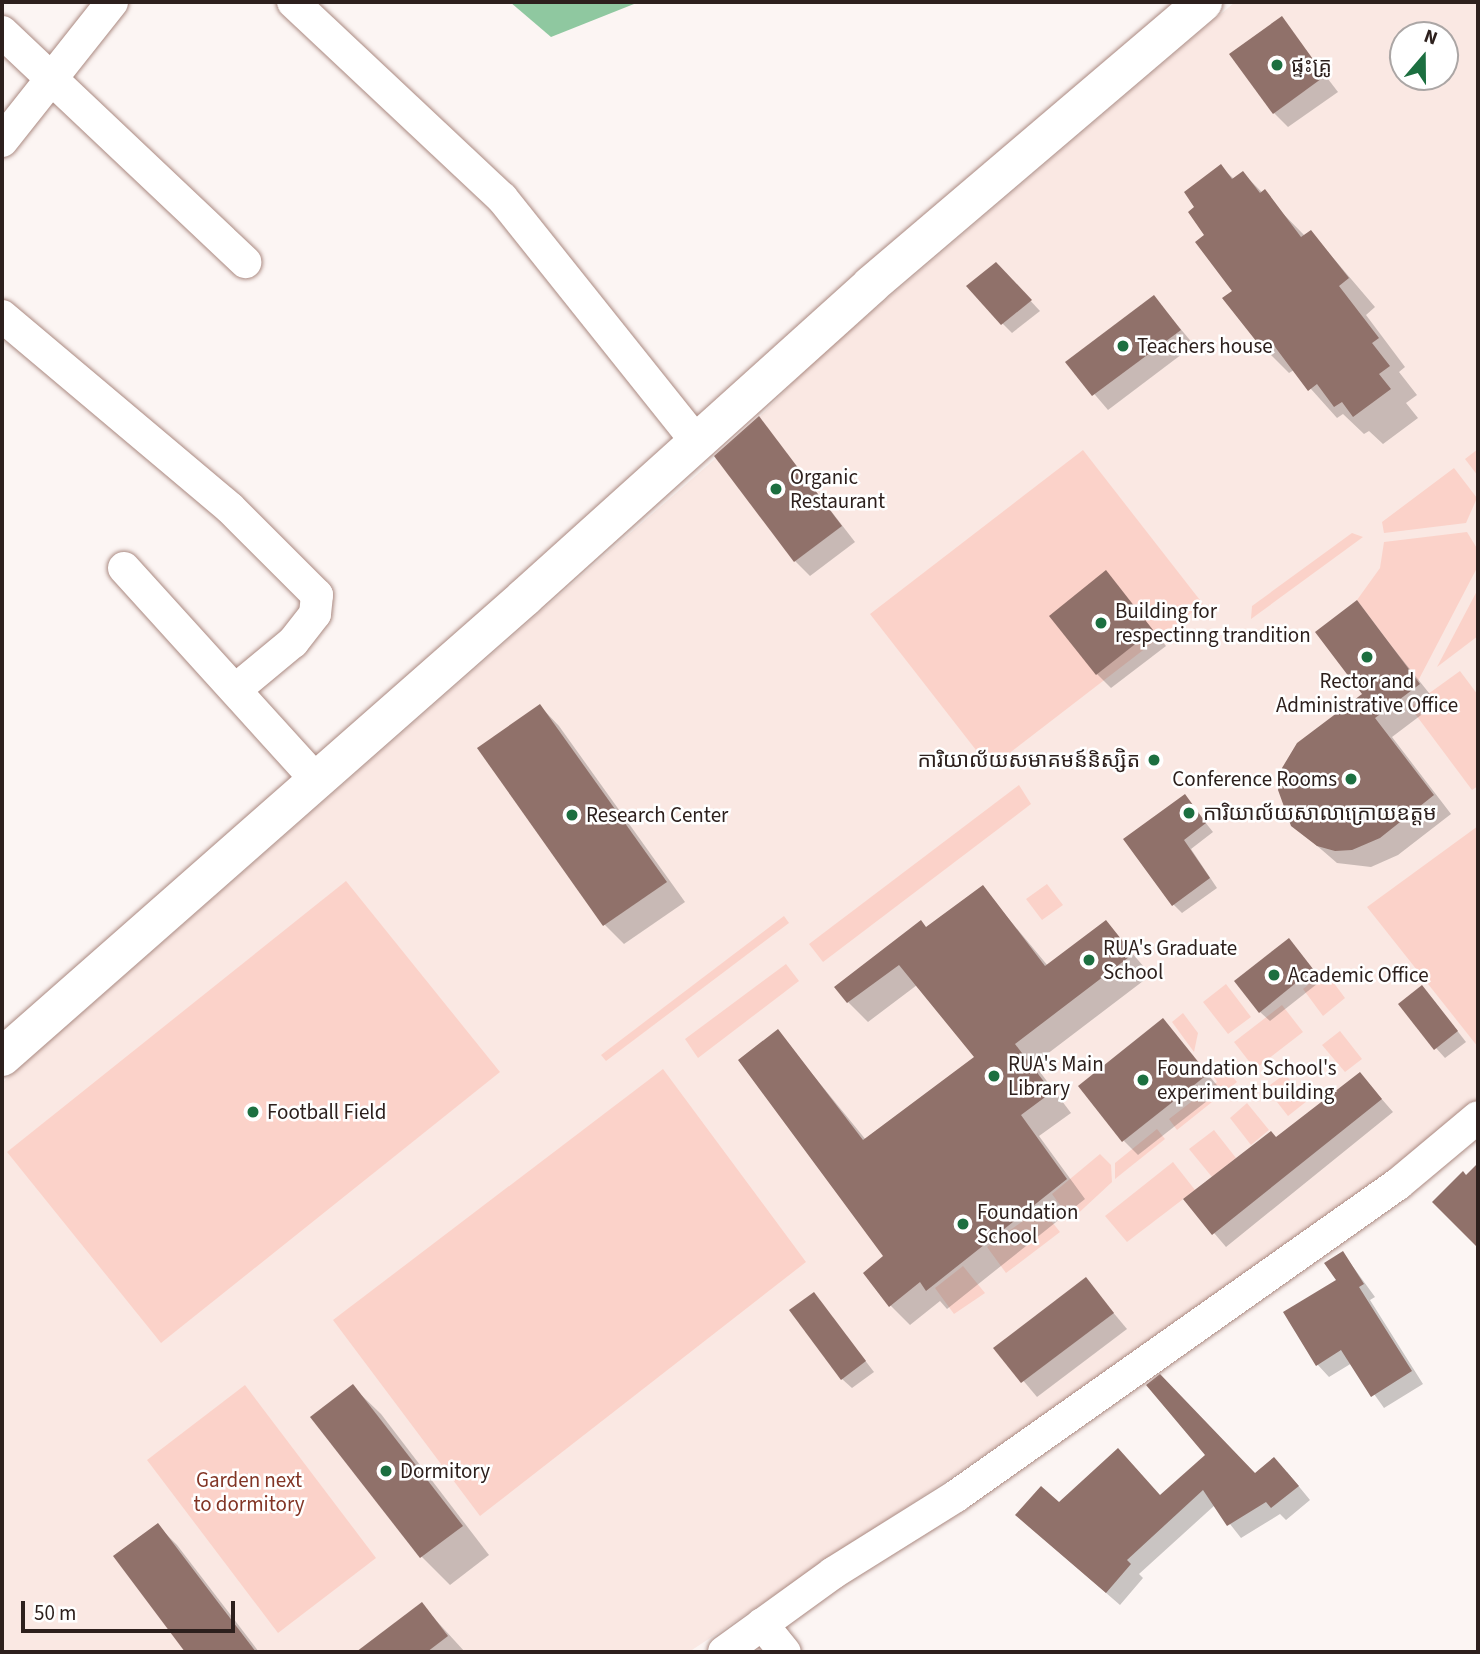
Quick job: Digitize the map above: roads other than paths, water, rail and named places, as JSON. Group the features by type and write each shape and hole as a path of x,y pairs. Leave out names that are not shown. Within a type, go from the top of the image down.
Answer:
{"street":[{"path":"2,141 49,78 112,2"},
{"path":"293,2 502,198 696,441"},
{"path":"2,1057 317,781 696,441 1203,2"},
{"path":"2,32 245,262"},
{"path":"2,316 230,508 317,595 315,614 293,642 235,690"},
{"path":"124,568 317,781"},
{"path":"724,1652 956,1496 1398,1184 1478,1117"},
{"path":"762,1624 785,1652"}],"place":[{"name":"ផ្ទះគ្រូ","path":"1277,65"},
{"name":"Teachers house","path":"1123,346"},
{"name":"Organic Restaurant","path":"776,489"},
{"name":"Building for respectinng trandition","path":"1101,623"},
{"name":"Rector and Administrative Office","path":"1367,657"},
{"name":"ការិយាល័យសមាគមន៍និស្សិត","path":"1154,760"},
{"name":"Conference Rooms","path":"1351,779"},
{"name":"ការិយាល័យសាលាក្រោយឧត្តម","path":"1189,813"},
{"name":"Research Center","path":"572,815"},
{"name":"RUA's Graduate School","path":"1089,960"},
{"name":"Academic Office","path":"1274,975"},
{"name":"RUA's Main Library","path":"994,1076"},
{"name":"Foundation School's experiment building","path":"1143,1080"},
{"name":"Football Field","path":"253,1112"},
{"name":"Foundation School","path":"963,1224"},
{"name":"Dormitory","path":"386,1471"}],"park label":[{"name":"Garden next to dormitory","path":"249,1492"}]}
